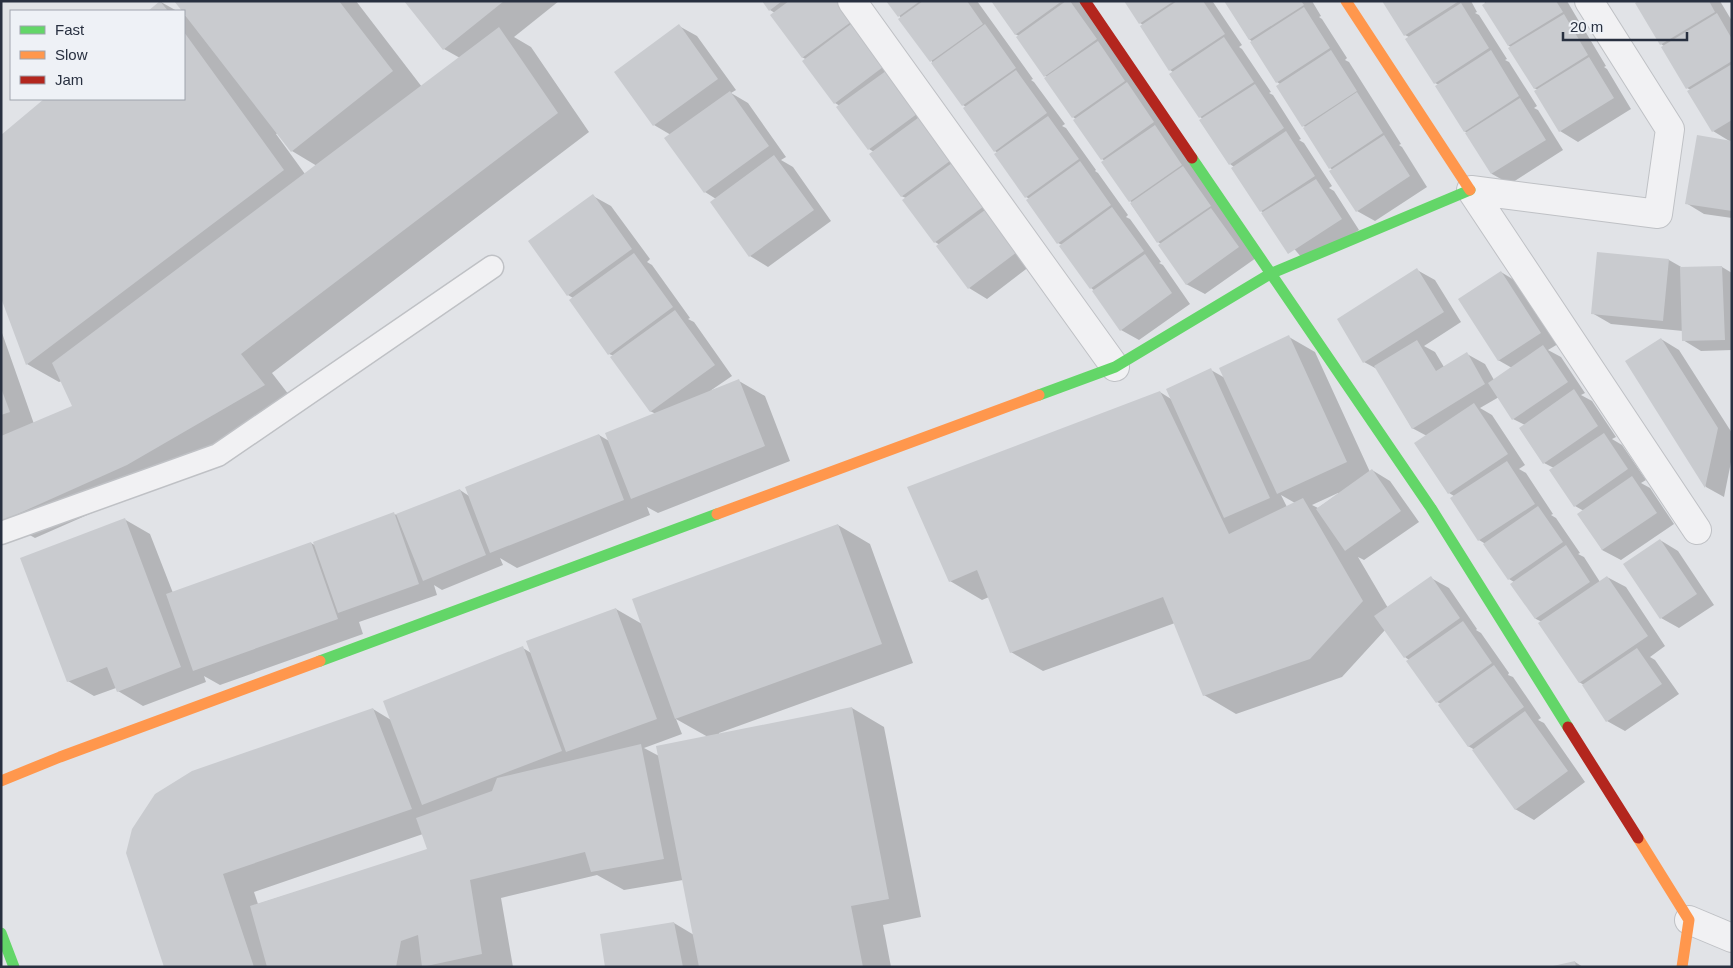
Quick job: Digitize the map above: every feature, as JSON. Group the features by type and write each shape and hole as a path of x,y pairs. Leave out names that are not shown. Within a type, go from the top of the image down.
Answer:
{"street":[{"path":"852,1 1115,367"},
{"path":"1084,1 1431,508 1689,920 1732,938"},
{"path":"1346,1 1697,530"},
{"path":"1,781 1115,367 1270,274 1471,190 1658,214 1670,129 1589,1"},
{"path":"1682,967 1689,920"},
{"path":"1,933 14,967"}],"lane":[{"path":"1,533 218,455 492,268"}],"building":[{"path":"160,1 167,10 149,10"},
{"path":"174,1 339,1 393,71 291,152 185,15 185,10 181,10"},
{"path":"404,1 504,1 443,50"},
{"path":"762,1 782,1 769,11"},
{"path":"789,1 842,1 855,19 802,58 770,15"},
{"path":"886,1 920,1 898,17"},
{"path":"923,1 967,1 983,24 930,62 898,19"},
{"path":"991,1 1062,1 1015,35"},
{"path":"1066,1 1070,1 1097,39 1044,77 1016,37"},
{"path":"1124,1 1174,1 1139,24"},
{"path":"1177,1 1203,1 1225,34 1169,71 1140,26"},
{"path":"1224,1 1301,1 1304,5 1249,40"},
{"path":"1382,1 1459,1 1404,36"},
{"path":"1488,1 1556,1 1563,12 1508,46 1482,5"},
{"path":"1638,1 1709,1 1715,12 1660,45 1635,3"},
{"path":"1461,3 1489,48 1434,84 1405,39"},
{"path":"1304,7 1330,48 1276,83 1250,42"},
{"path":"1717,13 1732,39 1732,61 1686,89 1661,47"},
{"path":"1564,14 1588,55 1534,89 1508,48"},
{"path":"855,21 887,64 834,104 802,61"},
{"path":"679,24 718,79 653,126 614,72"},
{"path":"985,24 1016,68 962,106 931,63"},
{"path":"499,27 558,113 241,354 265,385 127,465 2,521 1,436 72,406 52,363"},
{"path":"185,33 284,170 26,365 1,298 1,135 43,100 185,100"},
{"path":"1224,37 1254,82 1199,118 1169,74"},
{"path":"1098,41 1125,81 1072,118 1044,78"},
{"path":"1331,50 1357,91 1302,127 1276,86"},
{"path":"1491,50 1519,96 1464,132 1435,86"},
{"path":"1589,57 1614,98 1559,132 1534,91"},
{"path":"1732,64 1732,120 1712,132 1687,91"},
{"path":"890,68 921,111 868,150 836,107"},
{"path":"1016,70 1047,113 994,152 963,108"},
{"path":"1127,82 1154,122 1101,160 1073,120"},
{"path":"1255,84 1284,128 1229,165 1199,120"},
{"path":"730,91 769,146 704,193 664,138"},
{"path":"1357,92 1383,133 1329,169 1303,128"},
{"path":"1520,98 1546,140 1491,174 1465,133"},
{"path":"922,115 954,158 901,197 869,154"},
{"path":"1048,116 1079,159 1025,198 994,154"},
{"path":"1155,125 1182,165 1129,202 1101,162"},
{"path":"1286,131 1315,176 1260,212 1231,168"},
{"path":"1384,135 1410,176 1356,212 1329,171"},
{"path":"1697,135 1732,141 1732,211 1685,204"},
{"path":"774,155 814,210 749,257 710,202"},
{"path":"956,160 987,204 934,243 902,200"},
{"path":"1080,161 1111,205 1057,244 1026,200"},
{"path":"1183,166 1211,206 1157,243 1130,203"},
{"path":"1316,179 1342,219 1288,254 1261,213"},
{"path":"593,194 632,249 567,296 528,241"},
{"path":"989,207 1021,249 968,289 936,246"},
{"path":"1112,207 1144,251 1090,289 1059,246"},
{"path":"1211,208 1239,247 1186,285 1158,245"},
{"path":"1597,252 1669,259 1663,321 1591,314"},
{"path":"634,253 673,307 608,355 569,300"},
{"path":"1145,254 1172,293 1120,331 1092,291"},
{"path":"1722,266 1725,340 1682,341 1680,267"},
{"path":"1417,268 1444,312 1363,363 1337,319"},
{"path":"1501,271 1541,333 1498,361 1458,299"},
{"path":"675,310 715,365 650,412 610,357"},
{"path":"1289,335 1347,462 1277,494 1219,368"},
{"path":"1661,338 1718,428 1705,488 1625,361"},
{"path":"1417,340 1436,371 1467,352 1485,384 1412,429 1374,366"},
{"path":"1543,345 1568,382 1512,420 1488,383"},
{"path":"1211,368 1270,498 1224,518 1166,389"},
{"path":"739,379 765,446 631,499 605,433"},
{"path":"1,388 10,412 1,415"},
{"path":"1574,389 1598,426 1543,464 1519,428"},
{"path":"1160,391 1229,534 1303,498 1363,601 1310,659 1203,696 1163,597 1010,653 977,570 949,582 907,487"},
{"path":"1474,403 1508,454 1448,494 1414,443"},
{"path":"1604,433 1628,469 1574,507 1549,470"},
{"path":"599,434 624,500 490,553 465,487"},
{"path":"1507,461 1535,504 1478,541 1450,498"},
{"path":"1372,469 1401,511 1345,551 1316,509"},
{"path":"1632,476 1657,513 1602,550 1577,514"},
{"path":"460,489 486,555 423,581 396,514"},
{"path":"1538,506 1563,542 1508,580 1483,544"},
{"path":"394,512 419,584 338,613 313,542"},
{"path":"125,518 181,667 117,692 107,667 67,682 20,558"},
{"path":"838,524 882,644 675,719 632,599"},
{"path":"1660,539 1697,594 1660,619 1623,564"},
{"path":"311,542 338,619 193,671 166,594"},
{"path":"1566,545 1590,582 1535,619 1510,584"},
{"path":"1431,576 1460,618 1404,658 1374,616"},
{"path":"1607,576 1648,636 1579,683 1538,623"},
{"path":"616,608 657,719 566,752 526,641"},
{"path":"1463,621 1492,663 1436,703 1406,661"},
{"path":"523,646 562,751 422,805 383,701"},
{"path":"1637,648 1662,684 1606,722 1582,685"},
{"path":"1494,665 1524,707 1468,747 1438,705"},
{"path":"852,707 889,899 851,906 863,967 699,967 656,746"},
{"path":"373,708 412,809 223,874 254,967 164,967 126,853 132,829 155,794 192,771"},
{"path":"1525,711 1568,771 1515,810 1472,750"},
{"path":"641,744 664,859 591,872 585,852 470,880 482,954 422,967 418,935 401,941 396,967 267,967 250,906 427,849 416,818 492,791 497,778"},
{"path":"674,922 683,967 605,967 600,934"},
{"path":"1575,961 1576,967 1553,967 1553,966"}],"traffic: fast":[{"path":"1192,158 1431,508 1568,727"},
{"path":"1039,395 1115,367 1270,274 1470,190"},
{"path":"320,661 717,514"},
{"path":"1,933 14,967"}],"traffic: slow":[{"path":"1346,1 1470,190"},
{"path":"717,514 1039,395"},
{"path":"1,781 60,757 320,661"},
{"path":"1638,838 1689,920 1682,967"}],"traffic: jam":[{"path":"1085,1 1192,158"},
{"path":"1568,727 1638,838"}]}
